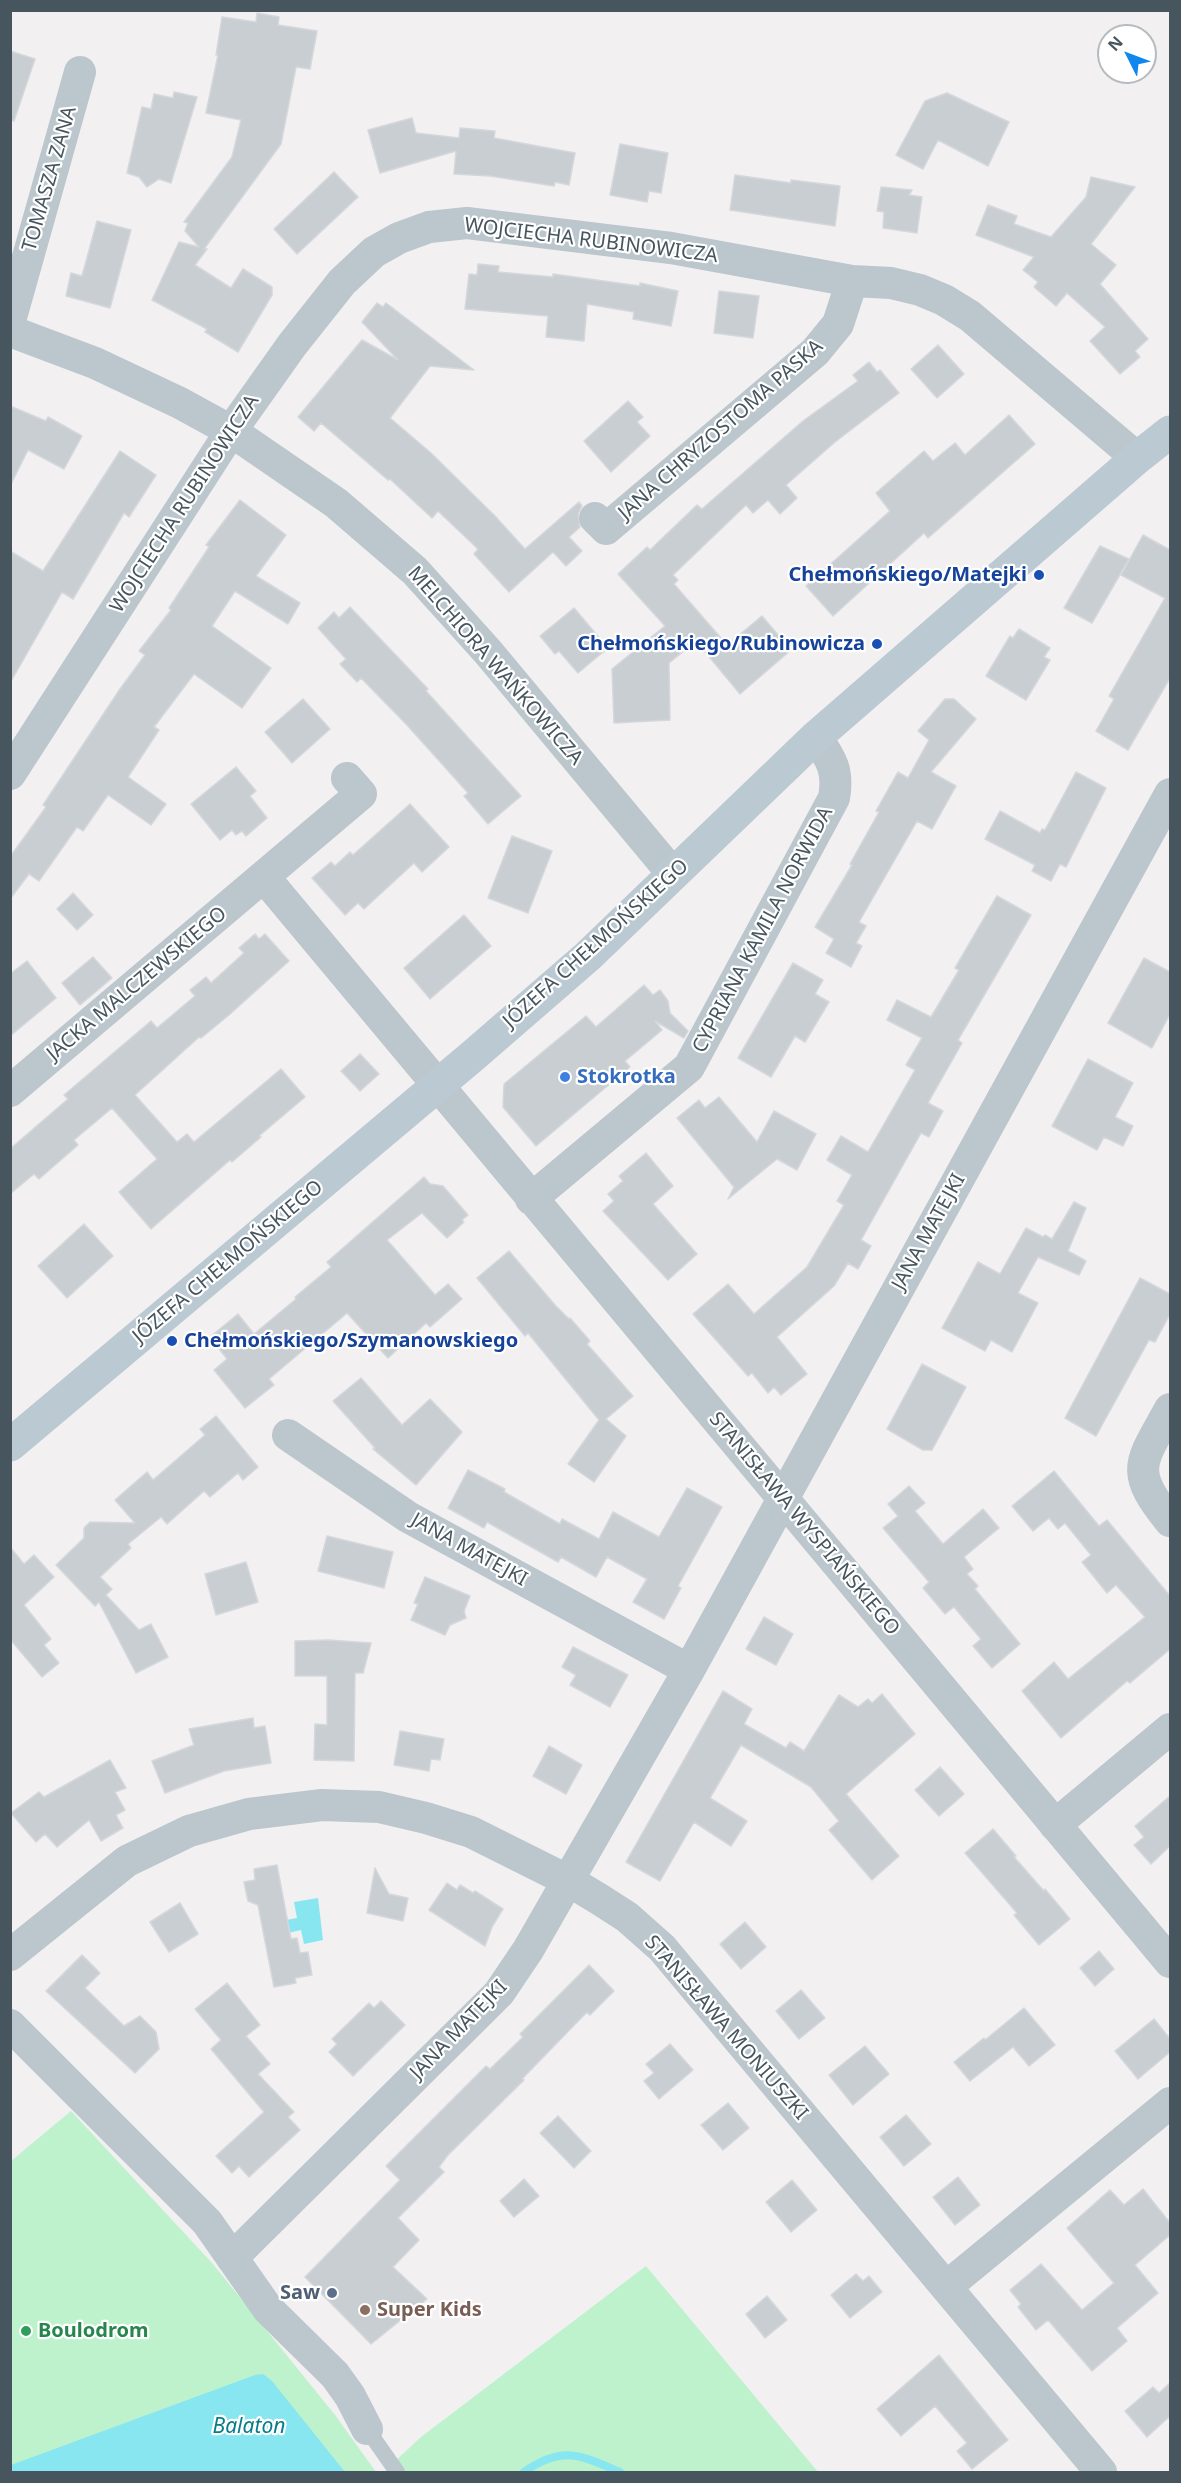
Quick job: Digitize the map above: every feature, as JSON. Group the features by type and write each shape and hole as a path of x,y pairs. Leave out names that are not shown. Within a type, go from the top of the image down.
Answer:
{"street":[{"name":"TOMASZA ZANA","path":"10,321 80,72"},
{"name":"WOJCIECHA RUBINOWICZA","path":"10,774 231,431 292,345 342,282 374,252 399,238 429,226 467,223 671,248 852,281 891,284 920,290 944,300 970,316 1137,458"},
{"name":"JANA CHRYZOSTOMA PASKA","path":"596,518 606,529 815,352 838,324 852,281"},
{"name":"MELCHIORA WAŃKOWICZA","path":"10,331 95,363 180,403 231,431 336,503 415,571 488,652 673,874"},
{"name":"JÓZEFA CHEŁMOŃSKIEGO","path":"10,1445 588,956 816,736 1170,432"},
{"name":"CYPRIANA KAMILA NORWIDA","path":"531,1199 689,1067 834,798 837,781 831,759 816,736"},
{"name":"JACKA MALCZEWSKIEGO","path":"10,1091 361,794 347,778"},
{"name":"JANA MATEJKI","path":"232,2258 499,1993 528,1950 689,1670 1170,794"},
{"path":"264,877 437,1086"},
{"name":"STANISŁAWA WYSPIAŃSKIEGO","path":"437,1086 1055,1825 1169,1957"},
{"path":"1170,1409 1144,1456 1143,1477 1152,1499 1170,1521"},
{"name":"JANA MATEJKI","path":"288,1435 408,1517 689,1670"},
{"path":"1055,1825 1170,1729"},
{"name":"STANISŁAWA MONIUSZKI","path":"10,1955 127,1861 189,1831 249,1814 322,1805 379,1808 426,1818 471,1832 568,1881 627,1917 662,1948 1101,2472"},
{"path":"10,2025 207,2222 268,2309 335,2375 350,2396 367,2429"},
{"path":"946,2287 1170,2103"}],"lane":[{"path":"367,2429 397,2472"}],"green space":[{"path":"71,2111 212,2263 335,2415 376,2472 11,2472 11,2161"},
{"path":"646,2266 818,2472 396,2472 391,2465 421,2437"}],"water":[{"path":"318,1898 323,1940 304,1944 301,1930 288,1933 286,1920 297,1918 294,1902"},
{"name":"Balaton","path":"263,2374 272,2381 345,2472 11,2472 11,2465"}],"building":[{"path":"257,13 279,17 278,25 317,31 310,69 296,67 281,144 204,249 207,249 195,265 231,288 243,269 272,287 272,295 238,352 205,332 207,329 152,300 179,242 199,247 185,231 188,223 184,222 232,157 241,120 206,113 218,55 216,55 222,17 256,22"},
{"path":"10,51 35,59 14,121 10,120"},
{"path":"174,92 197,97 171,183 159,179 147,187 139,177 127,173 142,107 151,109 154,94 173,98"},
{"path":"947,93 1009,122 988,166 938,140 923,169 896,155 925,101"},
{"path":"412,118 416,133 459,138 460,128 495,131 494,138 575,153 569,185 555,182 554,186 490,176 454,174 456,151 380,173 368,130"},
{"path":"620,144 668,153 661,193 649,191 647,202 610,195"},
{"path":"334,172 358,197 297,254 274,229"},
{"path":"735,175 791,183 791,180 840,186 835,226 730,210"},
{"path":"1091,177 1135,187 1091,244 1116,265 1100,284 1148,339 1135,351 1140,357 1120,374 1090,341 1105,327 1067,293 1056,306 1034,287 1038,282 1023,270 1034,257 976,235 988,205 1017,216 1014,224 1051,237 1086,197"},
{"path":"881,187 912,190 909,195 922,197 917,233 883,228 884,212 877,211"},
{"path":"97,221 131,230 110,308 66,296 71,273 82,276"},
{"path":"478,264 499,266 498,272 553,277 553,274 640,286 640,283 678,291 671,326 633,319 634,312 587,304 584,341 546,337 548,316 465,309 469,274 477,275"},
{"path":"719,291 759,296 753,338 714,333"},
{"path":"377,303 383,307 386,303 474,370 430,366 390,418 431,453 525,549 579,502 582,506 578,514 580,527 569,537 582,551 566,566 553,552 509,592 474,554 478,549 438,511 432,518 390,479 388,480 321,423 314,431 298,417 362,340 398,360 362,322"},
{"path":"938,345 964,374 937,398 911,369"},
{"path":"869,362 877,372 880,370 899,393 835,442 786,485 797,498 780,514 768,500 753,513 746,505 673,575 678,580 674,584 727,645 762,616 791,650 740,694 696,641 669,663 670,720 614,723 612,669 665,626 618,574 647,547 650,550 697,505 702,509 803,421 858,381 853,375"},
{"path":"628,401 643,417 637,422 650,436 611,472 584,441"},
{"path":"10,406 46,421 48,417 82,436 64,469 28,450 10,486"},
{"path":"1009,415 1035,444 928,538 924,533 833,616 806,586 890,511 876,493 924,451 933,461 955,443 965,455"},
{"path":"120,451 156,475 129,517 124,513 73,599 62,592 10,683 10,551 43,571"},
{"path":"240,500 286,535 256,576 300,603 288,624 235,591 212,626 271,668 242,708 194,674 154,727 159,730 128,777 166,804 151,825 108,795 83,831 77,827 39,881 29,874 10,899 10,857 46,807 43,805 145,655 139,651 171,610 169,608 209,547 206,545"},
{"path":"1143,535 1170,550 1170,678 1128,750 1096,731 1114,699 1109,696 1165,598 1121,575"},
{"path":"1100,546 1129,559 1092,623 1064,608"},
{"path":"350,607 428,689 426,691 521,796 488,824 464,796 468,793 406,724 361,678 357,682 340,664 346,659 318,628 334,612 339,618"},
{"path":"574,608 608,648 578,673 559,651 555,654 540,636"},
{"path":"1019,629 1050,648 1044,657 1050,660 1026,700 986,676 1010,636 1013,638"},
{"path":"303,699 330,729 292,763 265,732"},
{"path":"945,699 954,699 976,719 931,772 956,786 932,829 917,821 859,922 866,926 856,943 862,946 851,967 826,953 834,939 815,927 852,865 850,864 879,812 876,811 898,772 908,778 929,740 918,731"},
{"path":"236,767 256,791 250,796 267,818 246,836 242,831 236,835 232,830 220,840 191,804"},
{"path":"1076,772 1106,788 1066,867 1060,864 1051,881 1032,871 1035,865 985,839 1000,811 1040,833 1042,829 1045,830"},
{"path":"410,804 449,847 422,872 414,863 364,909 358,903 345,915 312,878 331,862 335,866 350,852 353,855"},
{"path":"512,836 552,851 528,913 488,898"},
{"path":"73,893 93,915 77,930 57,909"},
{"path":"997,896 1031,915 958,1040 962,1043 928,1103 943,1111 929,1137 921,1133 861,1240 871,1246 858,1269 848,1263 834,1286 777,1337 807,1374 781,1395 774,1387 768,1393 752,1373 748,1376 693,1314 728,1284 754,1314 807,1267 844,1205 837,1201 852,1175 827,1160 841,1136 868,1152 915,1070 906,1065 922,1038 887,1020 897,1000 931,1017 959,970 955,968"},
{"path":"464,915 491,946 430,999 404,968"},
{"path":"255,934 259,939 265,934 289,961 135,1095 177,1142 187,1134 194,1142 281,1069 305,1097 232,1162 230,1160 151,1229 119,1192 157,1159 112,1108 74,1140 78,1145 39,1179 34,1174 10,1194 10,1149 68,1099 64,1095 151,1021 157,1028 195,996 190,990 206,977 211,983 244,953 239,948"},
{"path":"93,957 112,978 80,1005 62,983"},
{"path":"1144,958 1170,972 1170,1014 1152,1048 1108,1023"},
{"path":"27,961 56,998 10,1036 10,974"},
{"path":"793,963 823,980 815,994 829,1002 805,1042 795,1036 771,1077 738,1058"},
{"name":"Stokrotka","path":"644,985 653,995 660,990 668,1001 670,1013 688,1031 684,1038 655,1021 662,1030 625,1061 630,1067 536,1146 503,1107 504,1084 586,1016 596,1027"},
{"path":"360,1054 379,1074 360,1091 341,1071"},
{"path":"1088,1059 1133,1083 1115,1117 1133,1126 1123,1146 1104,1137 1097,1150 1052,1126"},
{"path":"719,1097 757,1142 774,1111 816,1134 797,1170 777,1159 728,1199 734,1187 677,1118 699,1100 705,1108"},
{"path":"646,1153 673,1186 653,1204 697,1254 668,1280 603,1211 614,1201 608,1194 623,1181 619,1176"},
{"path":"424,1177 430,1184 443,1186 468,1215 462,1220 464,1222 447,1238 422,1213 387,1240 435,1295 448,1284 462,1299 430,1327 426,1323 388,1358 347,1313 269,1379 274,1385 245,1408 214,1370 227,1359 210,1337 238,1314 254,1334 331,1267 327,1262"},
{"path":"1074,1202 1086,1208 1068,1251 1086,1261 1079,1275 1038,1257 1018,1293 1038,1303 1012,1352 991,1340 985,1351 942,1328 978,1262 1000,1274 1026,1228 1052,1239"},
{"path":"84,1224 113,1256 67,1298 38,1266"},
{"path":"509,1251 555,1305 590,1341 587,1344 633,1396 606,1419 626,1436 594,1482 568,1464 599,1420 528,1333 525,1336 477,1278"},
{"path":"1140,1278 1170,1294 1170,1314 1155,1342 1149,1340 1096,1436 1065,1418"},
{"path":"922,1364 966,1387 932,1450 923,1450 887,1429"},
{"path":"361,1378 402,1425 430,1399 462,1432 416,1485 373,1449 375,1448 333,1401"},
{"path":"216,1416 258,1467 243,1480 238,1473 210,1497 204,1491 167,1524 161,1517 128,1544 131,1548 100,1577 112,1589 106,1595 139,1630 151,1624 168,1657 136,1673 99,1602 95,1606 56,1565 84,1538 84,1528 90,1522 135,1523 115,1500 147,1472 153,1480 205,1435 200,1429"},
{"path":"468,1470 505,1489 504,1492 560,1524 562,1519 599,1539 613,1512 659,1537 687,1488 722,1507 678,1586 681,1588 664,1619 633,1602 647,1579 607,1557 596,1577 561,1557 558,1562 487,1522 484,1528 448,1508"},
{"path":"1054,1471 1099,1526 1107,1520 1170,1596 1170,1649 1130,1683 1127,1681 1061,1738 1022,1691 1054,1662 1068,1679 1145,1617 1116,1585 1107,1593 1082,1562 1091,1555 1065,1523 1058,1529 1049,1518 1033,1531 1012,1506"},
{"path":"909,1486 925,1503 915,1511 943,1544 983,1509 999,1528 964,1557 973,1569 967,1574 978,1586 975,1589 1020,1644 992,1668 973,1646 981,1639 954,1607 945,1614 923,1588 929,1582 883,1528 898,1516 888,1504"},
{"path":"327,1536 393,1552 384,1588 318,1571"},
{"path":"10,1547 24,1564 34,1555 54,1577 24,1605 51,1639 44,1645 59,1663 42,1677 10,1639"},
{"path":"246,1562 258,1602 216,1615 205,1574"},
{"path":"425,1577 470,1596 464,1611 466,1618 450,1625 445,1635 411,1620 418,1604 414,1603"},
{"path":"764,1617 793,1634 776,1665 746,1649"},
{"path":"329,1640 371,1643 363,1673 355,1673 354,1761 314,1760 315,1724 327,1725 327,1676 295,1676 295,1641"},
{"path":"573,1647 628,1675 610,1707 570,1685 576,1675 562,1667"},
{"path":"723,1691 752,1709 744,1724 786,1748 790,1742 804,1751 839,1695 858,1707 868,1699 872,1703 882,1694 915,1734 846,1794 899,1856 872,1880 829,1830 839,1821 811,1787 741,1745 710,1798 747,1821 731,1846 694,1822 660,1881 626,1862"},
{"path":"253,1718 254,1728 265,1726 271,1763 224,1771 165,1793 152,1761 194,1745 189,1729"},
{"path":"400,1731 444,1739 440,1760 431,1759 429,1771 394,1765"},
{"path":"549,1746 582,1765 566,1794 533,1776"},
{"path":"110,1760 126,1788 115,1792 125,1810 116,1815 123,1828 101,1841 89,1820 57,1847 45,1834 36,1842 11,1813 39,1792 44,1797"},
{"path":"940,1767 964,1794 939,1816 915,1790"},
{"path":"1170,1796 1170,1846 1151,1864 1134,1845 1144,1837 1135,1826"},
{"path":"993,1829 1016,1856 1014,1857 1070,1919 1039,1945 1014,1915 1017,1913 965,1853"},
{"path":"277,1865 291,1939 297,1938 300,1953 308,1952 312,1975 295,1978 296,1983 274,1987 258,1905 248,1901 244,1882 255,1880 254,1869"},
{"path":"375,1868 389,1894 408,1898 403,1921 367,1913"},
{"path":"447,1883 457,1890 460,1885 473,1893 475,1891 503,1909 492,1927 485,1946 429,1910"},
{"path":"180,1903 198,1934 169,1952 150,1922"},
{"path":"745,1922 766,1947 741,1969 720,1944"},
{"path":"1099,1951 1114,1969 1095,1986 1080,1968"},
{"path":"82,1955 100,1973 85,1988 124,2026 140,2016 156,2032 159,2049 135,2073 46,1991"},
{"path":"589,1965 614,1991 590,2015 587,2012 522,2079 524,2080 448,2155 439,2167 444,2172 398,2218 419,2240 393,2267 427,2299 371,2344 305,2277 400,2180 386,2166 486,2066 490,2069 523,2037 520,2034"},
{"path":"227,1983 260,2025 246,2036 270,2064 258,2074 294,2112 288,2117 300,2130 249,2177 239,2166 232,2173 216,2156 264,2112 211,2049 221,2040 195,2009"},
{"path":"801,1990 825,2018 799,2039 776,2011"},
{"path":"381,2001 405,2025 353,2076 329,2052 337,2044 332,2039 369,2003 374,2008"},
{"path":"1024,2008 1055,2045 1029,2066 1013,2047 970,2081 954,2062"},
{"path":"1154,2019 1170,2039 1170,2052 1138,2079 1115,2051"},
{"path":"670,2044 693,2070 659,2099 644,2081 654,2073 646,2064"},
{"path":"865,2046 889,2074 853,2105 829,2075"},
{"path":"728,2103 749,2128 723,2150 701,2125"},
{"path":"906,2115 931,2144 904,2166 880,2137"},
{"path":"558,2116 591,2151 574,2168 540,2133"},
{"path":"958,2177 980,2205 955,2225 933,2197"},
{"path":"524,2179 539,2196 514,2217 500,2201"},
{"path":"792,2180 817,2210 791,2232 766,2202"},
{"path":"1143,2189 1170,2223 1170,2235 1135,2265 1158,2293 1117,2328 1127,2341 1092,2371 1048,2320 1036,2330 1018,2307 1021,2304 1010,2290 1041,2264 1082,2310 1114,2283 1067,2228 1110,2190 1124,2205"},
{"path":"856,2274 863,2281 869,2276 882,2292 850,2318 831,2295"},
{"path":"767,2296 787,2320 765,2338 746,2314"},
{"path":"939,2355 1008,2440 972,2469 957,2451 967,2443 935,2406 901,2436 877,2409"},
{"path":"1170,2383 1170,2416 1147,2437 1125,2411 1153,2387 1159,2393"}],"waterway":[{"path":"524,2472 550,2458 561,2456 582,2457 620,2472"}],"place":[{"name":"Chełmońskiego/Matejki","path":"1039,575"},
{"name":"Chełmońskiego/Rubinowicza","path":"877,644"},
{"name":"Stokrotka","path":"565,1077"},
{"name":"Chełmońskiego/Szymanowskiego","path":"172,1341"},
{"name":"Saw","path":"332,2293"},
{"name":"Super Kids","path":"365,2310"},
{"name":"Boulodrom","path":"26,2331"}]}
